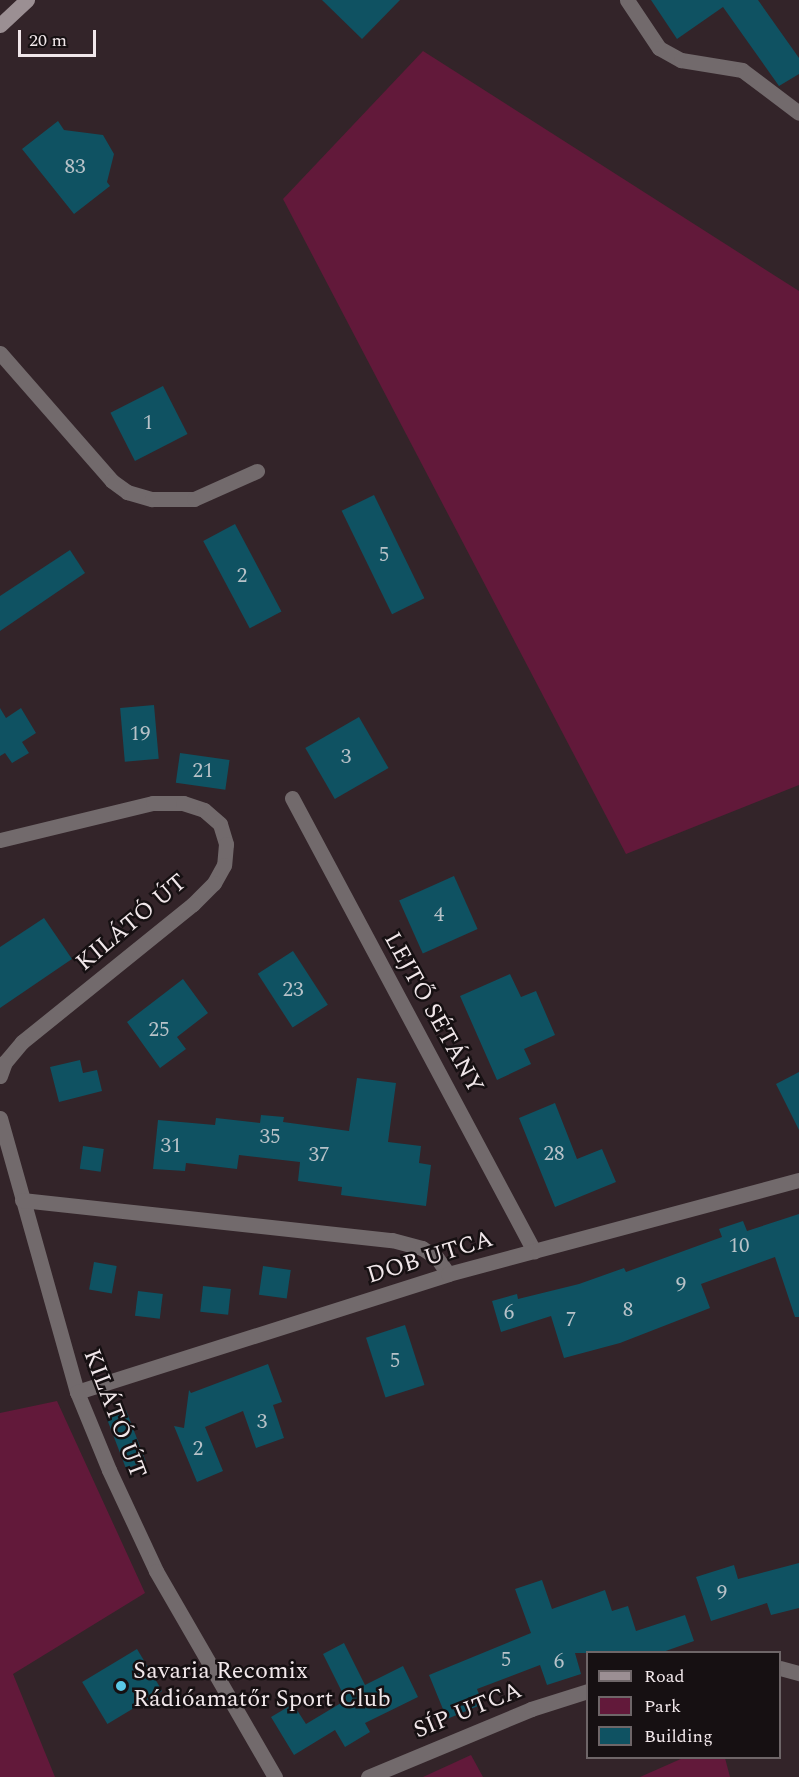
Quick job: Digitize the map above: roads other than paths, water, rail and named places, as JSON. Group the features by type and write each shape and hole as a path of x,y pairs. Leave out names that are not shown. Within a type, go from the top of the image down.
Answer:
{"street":[{"path":"0,25 27,0"},
{"path":"627,0 659,48 681,60 742,70 799,113"},
{"path":"0,353 112,482 127,492 152,499 194,499 257,471"},
{"name":"LEJTŐ SÉTÁNY","path":"292,798 534,1251"},
{"name":"KILÁTÓ ÚT","path":"0,840 153,803 183,803 204,810 220,824 226,843 219,874 193,904 22,1042 2,1069"},
{"name":"KILÁTÓ ÚT","path":"0,1118 7,1173 22,1200 77,1392 156,1571 275,1777"},
{"name":"DOB UTCA","path":"77,1392 448,1274 799,1180"},
{"path":"22,1200 392,1240 422,1248 437,1258 448,1274"},
{"path":"781,1668 799,1673"},
{"name":"SÍP UTCA","path":"368,1777 531,1709 586,1692"}],"place":[{"name":"Savaria Recomix Rádióamatőr Sport Club","path":"121,1686"}]}
